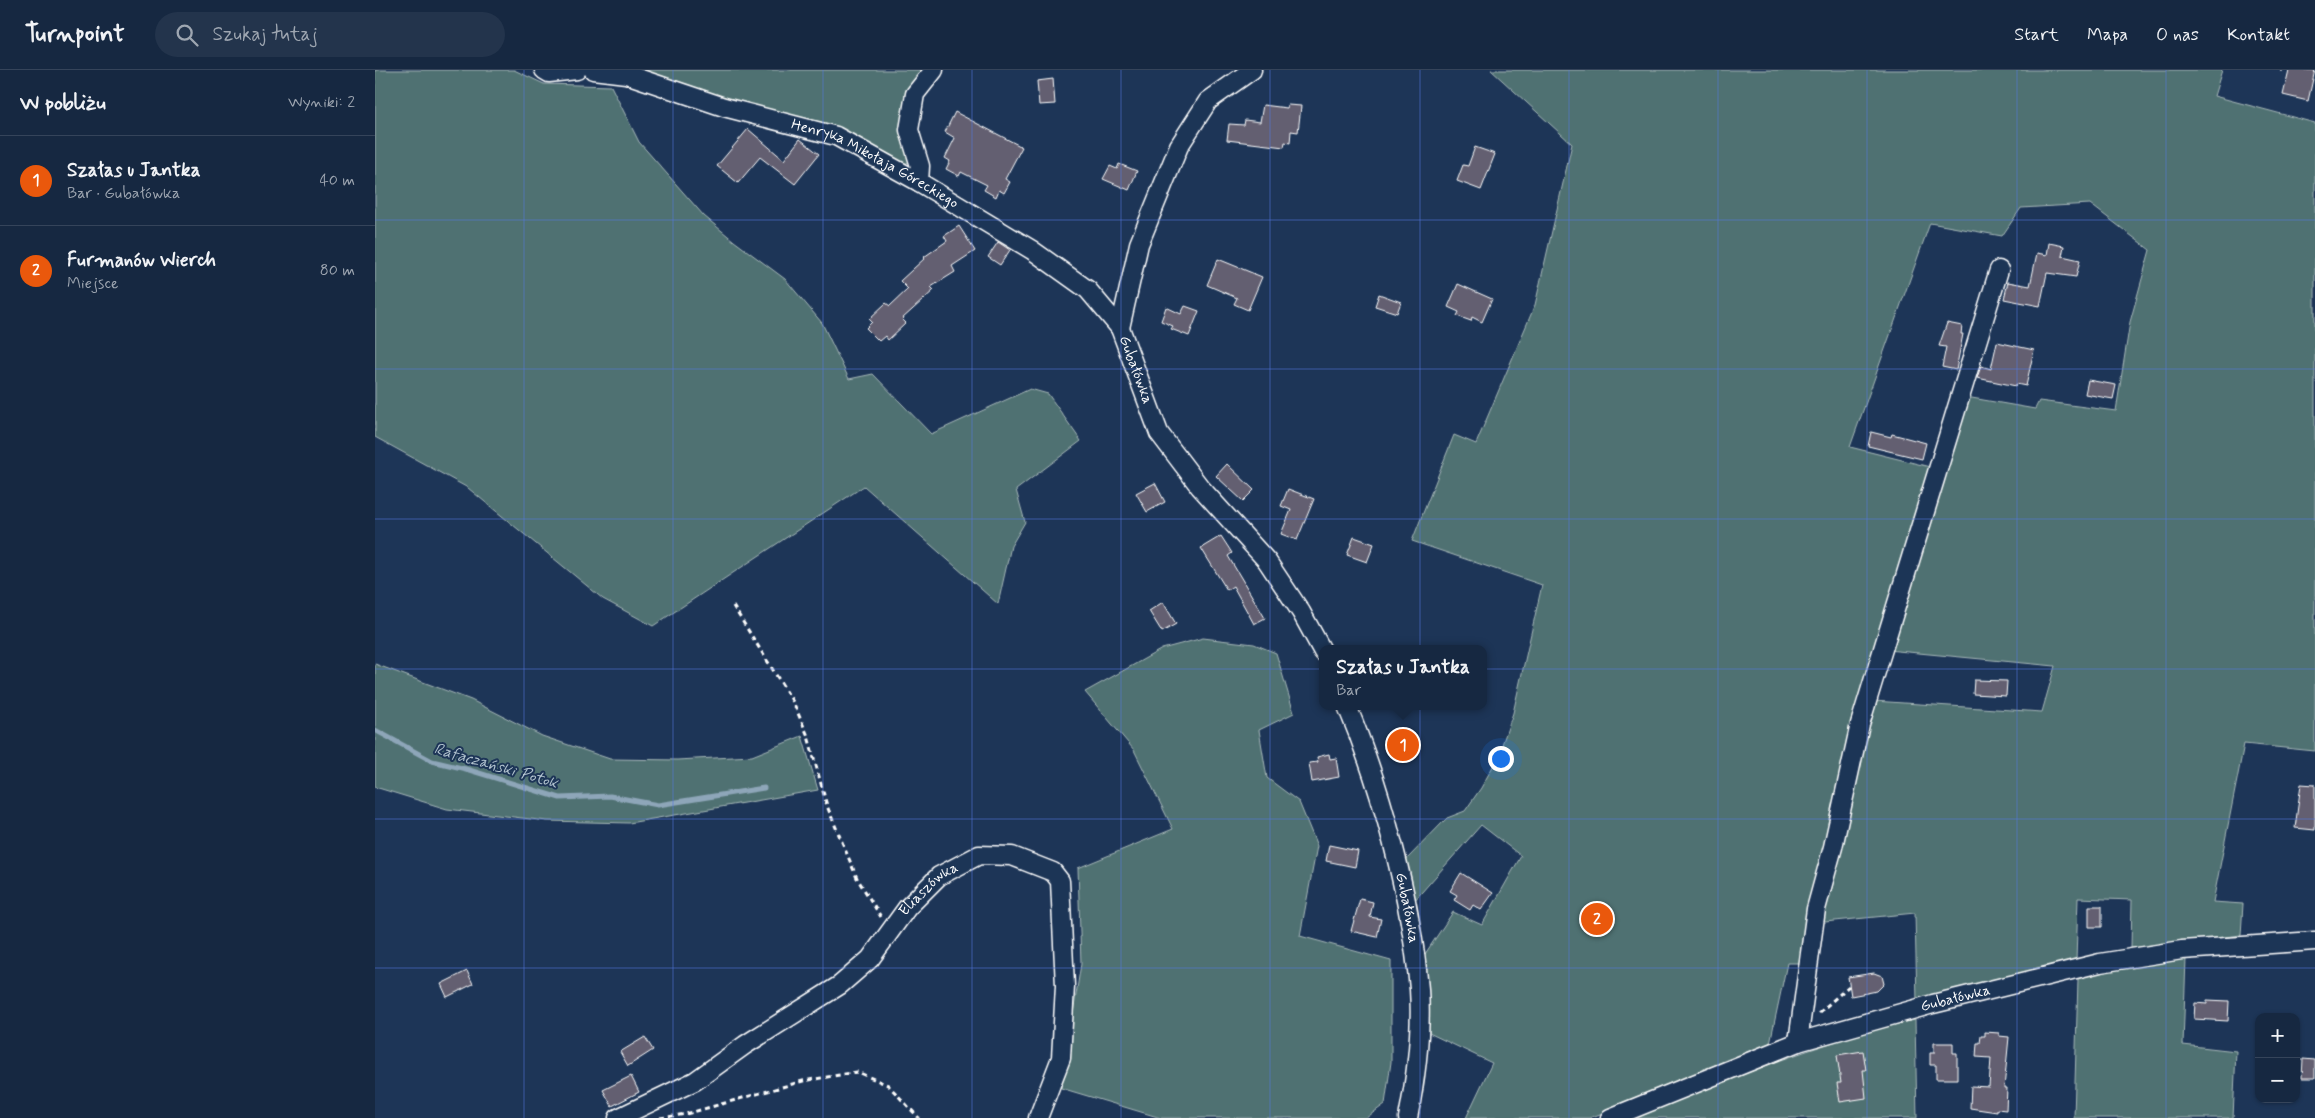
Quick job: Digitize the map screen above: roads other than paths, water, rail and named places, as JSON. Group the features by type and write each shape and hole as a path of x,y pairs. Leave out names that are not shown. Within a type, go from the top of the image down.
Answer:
{"street":[{"path":"544,70 549,72 577,70"},
{"name":"Henryka Mikołaja Góreckiego","path":"593,70 626,74 724,107 836,136 919,182 1032,250 1088,290 1120,328"},
{"path":"919,182 920,166 909,130 915,94 934,70"},
{"name":"Gubałówka","path":"1252,70 1208,101 1179,146 1139,244 1120,328 1159,433 1200,487 1267,561 1305,619 1319,645"},
{"path":"1798,1033 1816,909 1833,847 1860,724 1999,270"},
{"name":"Gubałówka","path":"1348,710 1385,816 1404,896 1415,961 1420,1021 1413,1092 1408,1118"},
{"name":"Eliaszówka","path":"617,1118 695,1081 745,1045 840,985 870,959 907,908 939,876 979,854 1012,856 1053,872 1061,881 1065,986 1061,1058 1037,1118"},
{"name":"Gubałówka","path":"1610,1118 1798,1033 1933,1004 2100,963 2183,950 2315,941"}],"waterway":[{"name":"Rafaczański Potok","path":"375,730 432,761 466,769 560,798 610,796 658,805 764,788"}],"place":[{"name":"Szałas u Jantka","path":"1403,745"},
{"name":"Furmanów Wierch","path":"1597,919"}]}
